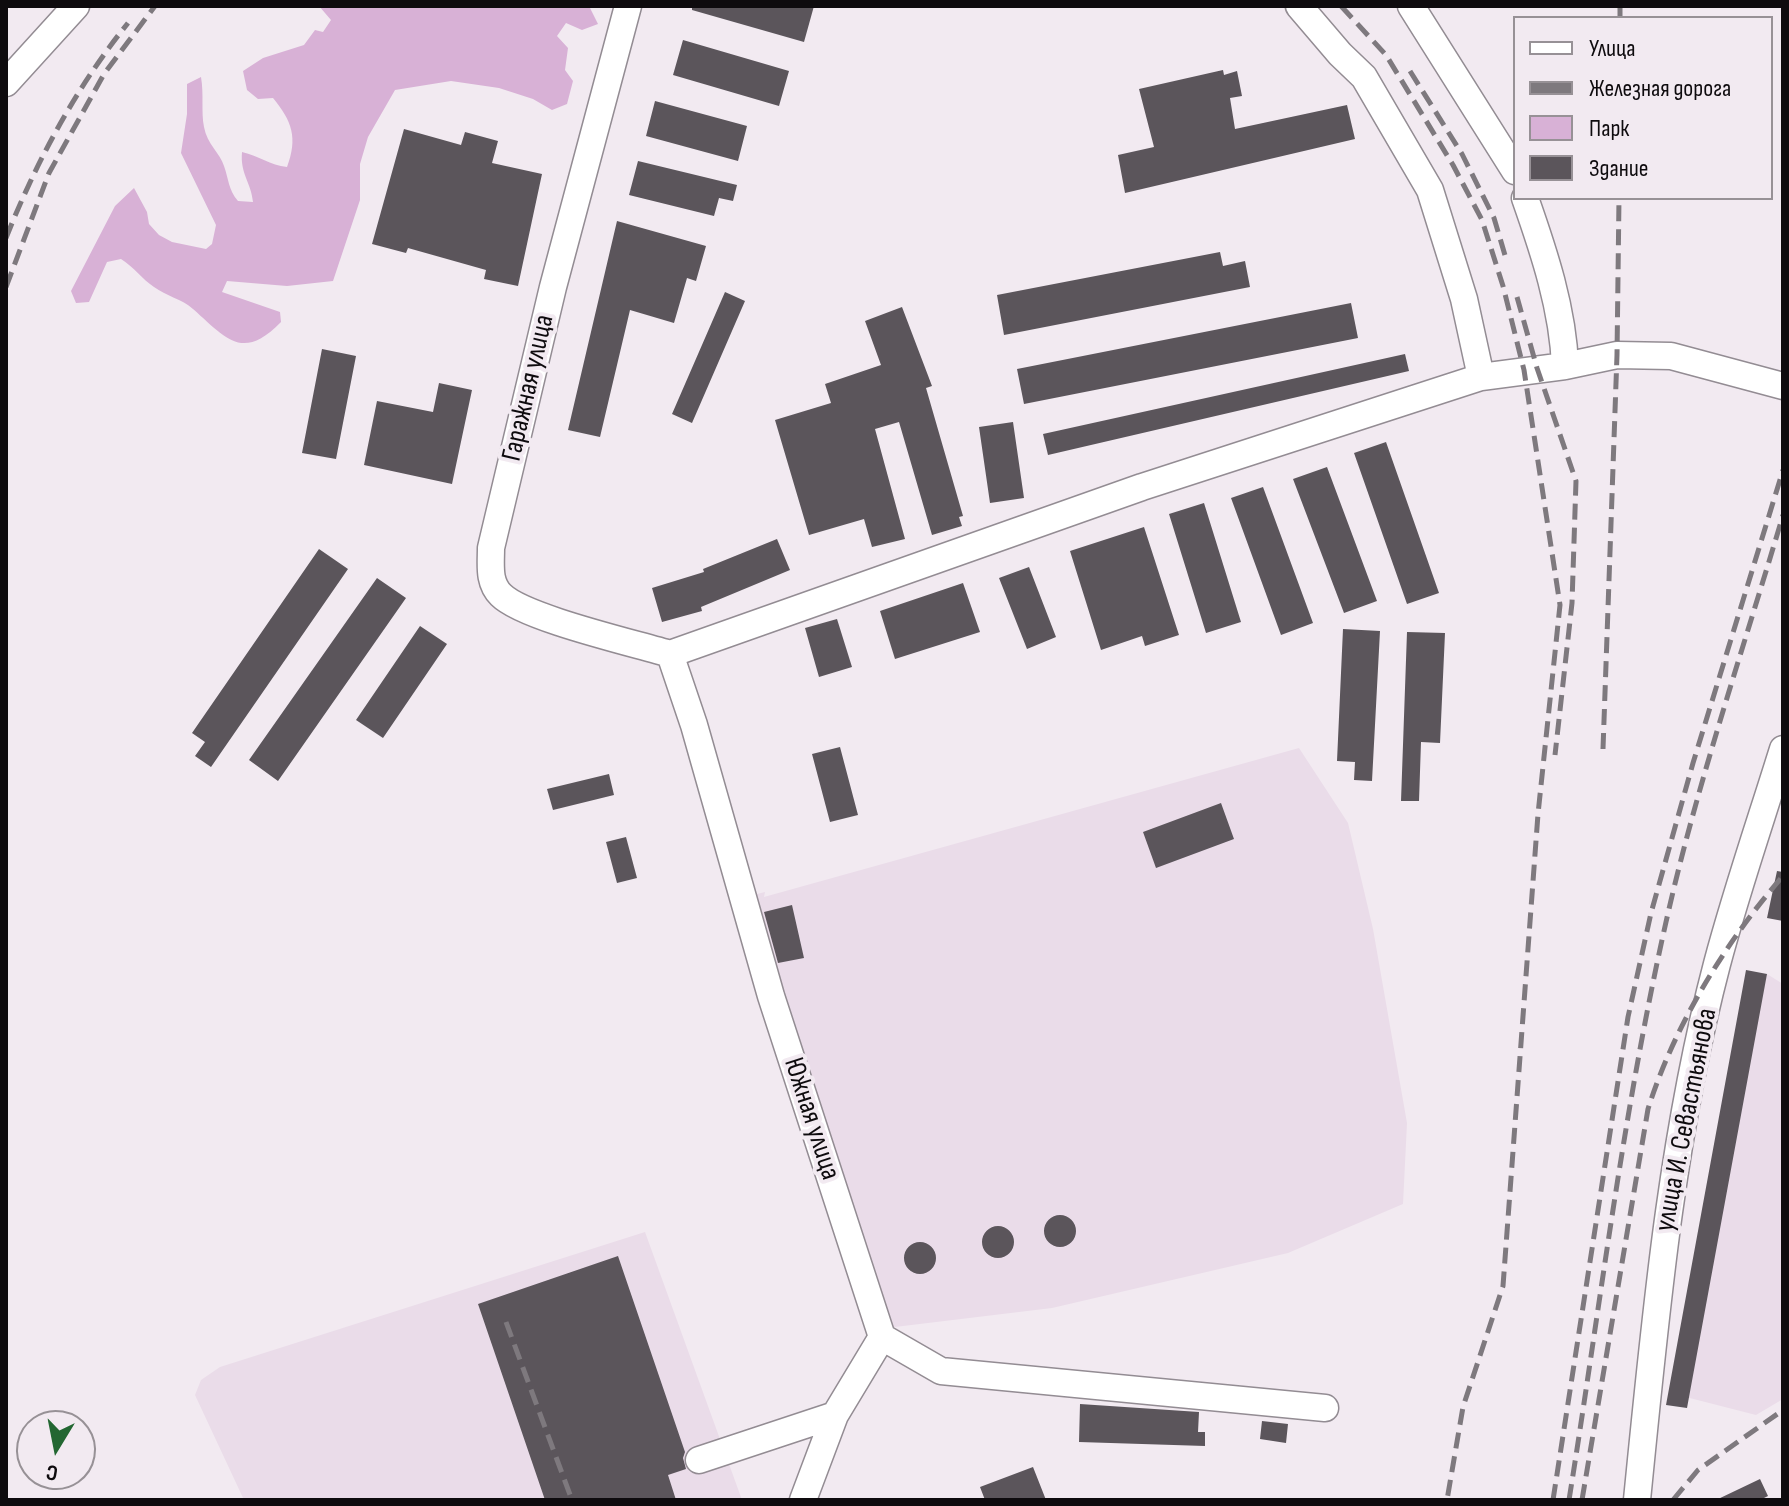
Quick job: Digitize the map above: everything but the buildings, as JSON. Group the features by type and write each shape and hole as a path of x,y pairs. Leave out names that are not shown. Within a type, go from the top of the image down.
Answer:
{"street":[{"path":"6,83 76,6"},
{"name":"Гаражная улица","path":"628,6 550,302 491,548 491,578 501,595 526,611 670,654"},
{"path":"1299,6 1364,77 1430,190 1464,299 1481,377"},
{"path":"1411,6 1513,168"},
{"path":"1526,200 1547,260 1565,366"},
{"path":"670,654 1142,487 1481,377 1565,366 1617,355 1671,356 1783,386"},
{"name":"Южная улица","path":"670,654 694,725 771,996 882,1337"},
{"name":"улица И. Севастьянова","path":"1637,1500 1662,1254 1695,1067 1717,965 1783,749"},
{"path":"803,1500 835,1415 882,1337 941,1371 1325,1408"},
{"path":"699,1460 835,1415"}],"shaded area":[{"path":"1299,748 1348,823 1373,929 1407,1123 1403,1204 1288,1253 1052,1308 870,1330 745,897 765,892 764,897"},
{"path":"1767,974 1783,984 1783,1399 1756,1415 1674,1394"},
{"path":"645,1232 742,1500 244,1500 195,1395 201,1380 220,1367"}],"green space":[{"path":"319,6 589,6 598,24 582,30 566,23 557,36 568,48 565,70 573,81 567,104 552,110 533,99 499,88 451,81 395,90 368,137 360,164 360,200 333,281 287,286 227,281 222,292 280,312 281,322 255,341 245,343 225,336 189,306 154,287 121,259 107,262 89,302 76,303 71,291 115,206 134,188 147,212 149,224 159,235 172,242 206,249 212,244 216,225 181,153 187,114 187,84 201,77 206,133 222,161 230,188 238,201 253,202 242,152 287,167 292,147 289,122 273,98 258,99 247,90 243,71 263,58 304,45 315,30 323,32 331,20"}],"railway":[{"path":"6,287 49,173 104,74 155,6"},
{"path":"1341,6 1386,55 1453,165 1482,220 1503,286 1524,370 1560,605 1538,814 1503,1286 1463,1407 1447,1500"},
{"path":"1620,6 1620,16"},
{"path":"6,238 59,126 92,72 128,23"},
{"path":"1410,71 1462,154 1494,218 1507,262"},
{"path":"1603,749 1617,355 1619,200"},
{"path":"1517,297 1537,368 1576,481 1572,603 1555,755"},
{"path":"1553,1500 1628,1017 1651,913 1693,763 1783,470"},
{"path":"1569,1500 1637,1065 1666,922 1706,768 1783,515"},
{"path":"1582,1500 1648,1109 1672,1047 1704,986 1742,928 1783,876"},
{"path":"506,1322 572,1500"},
{"path":"1673,1500 1698,1470 1783,1410"}]}
